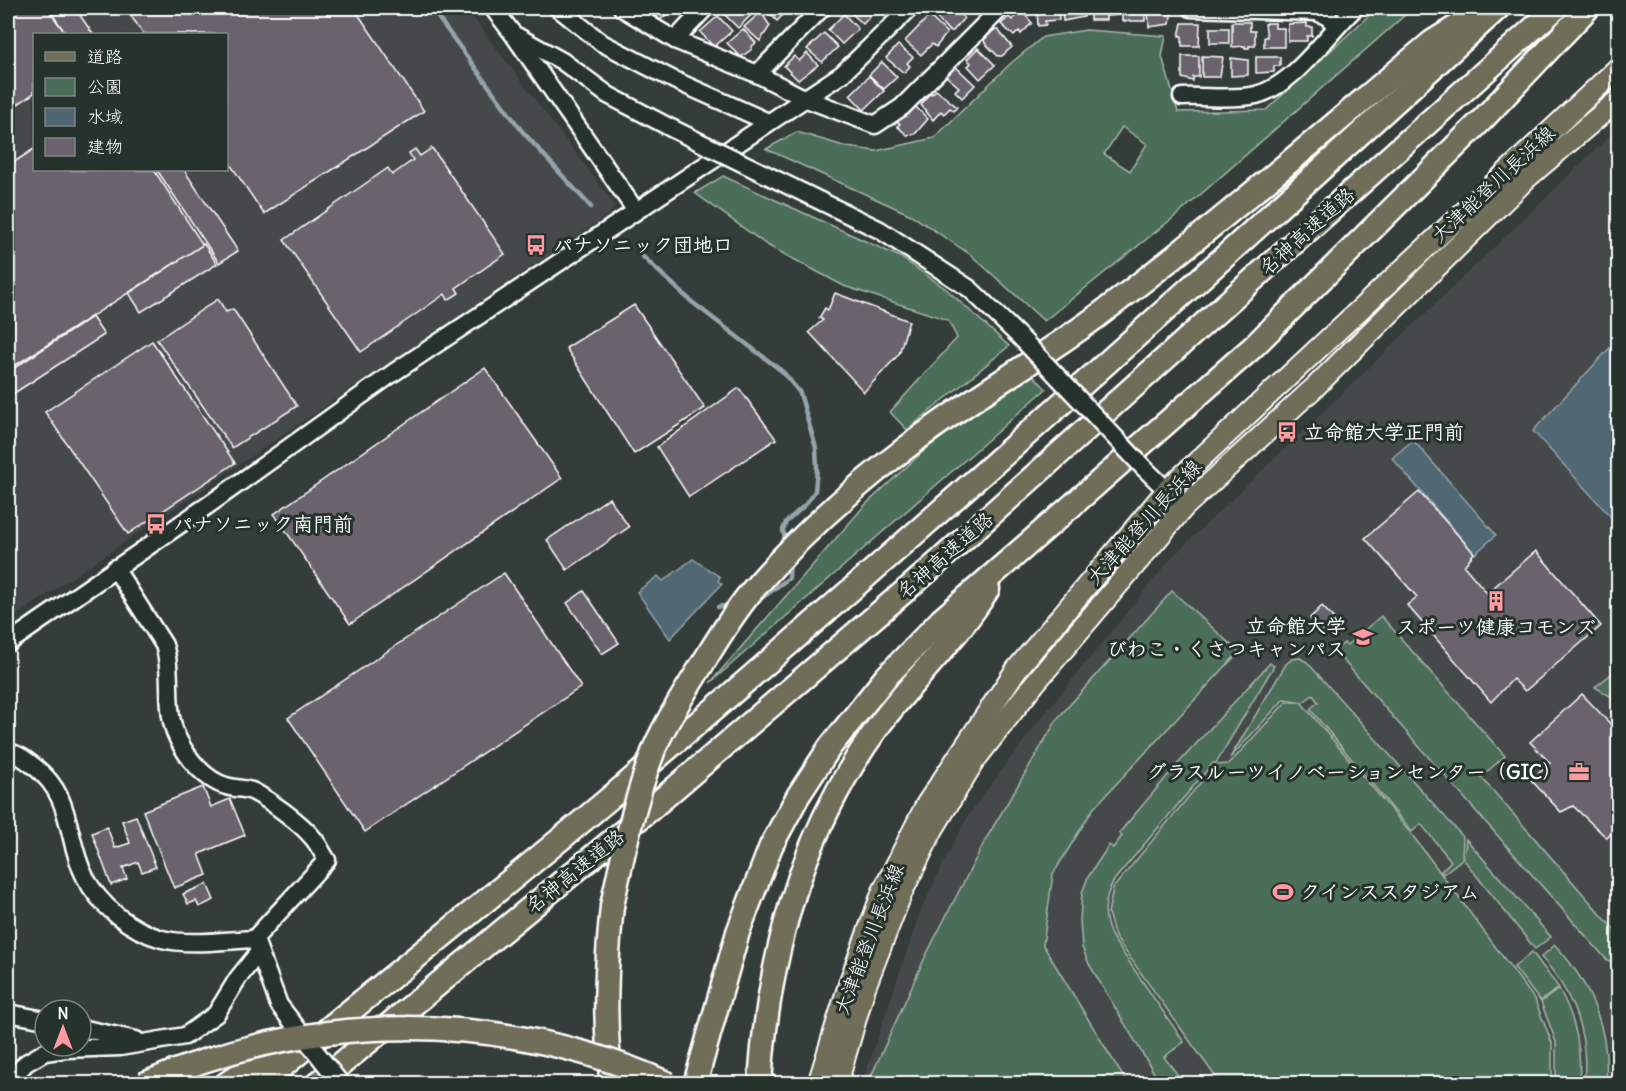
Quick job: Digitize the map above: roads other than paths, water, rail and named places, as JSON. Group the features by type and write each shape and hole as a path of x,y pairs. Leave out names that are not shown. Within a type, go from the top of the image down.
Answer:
{"highway":[{"path":"612,1083 606,1014 607,959 612,906 637,803 656,746 687,688 750,593 804,534 865,479 961,406 1092,320 1171,260 1432,42 1489,8"},
{"name":"名神高速道路","path":"261,1083 622,788 1096,375 1498,8"},
{"name":"名神高速道路","path":"317,1083 654,806 927,572 1556,8"},
{"path":"696,1083 738,932 771,846 798,796 830,747 886,677 941,620 996,575 1252,348 1481,121 1588,8"},
{"path":"760,1083 763,1027 772,969 807,857 848,774 877,728 971,617 996,575"},
{"path":"226,1083 367,981 572,819 622,788"},
{"path":"144,1083 195,1064 274,1041 358,1029 405,1027 478,1031 533,1040 623,1065 669,1083"}],"main road":[{"name":"大津能登川長浜線","path":"818,1083 850,981 883,891 926,805 1016,670 1167,490 1618,68"},
{"name":"大津能登川長浜線","path":"837,1083 865,987 902,892 933,829 974,761 1034,684 1184,507 1314,388 1527,177 1618,100"}],"street":[{"path":"493,8 636,211"},
{"path":"558,8 602,43 674,80 768,122"},
{"path":"622,8 675,40 757,74 804,98 875,125 902,107 1001,8"},
{"path":"675,40 705,8"},
{"path":"757,74 822,8"},
{"path":"8,642 393,373 842,74 910,8"},
{"path":"1191,8 1317,12 1328,17 1336,26"},
{"path":"1182,96 1255,95 1274,88 1289,77 1355,8"},
{"path":"513,34 562,61 608,95 880,230 970,290 1024,340 1184,507"},
{"path":"8,1083 26,1064 45,1052 120,1047 185,1036 216,1014 257,945 327,860 312,836 270,803 252,791 225,786 203,773 189,758 177,738 171,718 169,658 165,645 115,568"},
{"path":"8,752 17,753 49,778 62,800 85,876 104,906 128,923 162,939 257,945"},
{"path":"257,945 279,1005 341,1083"},
{"path":"8,1013 33,1018"},
{"path":"93,1031 146,1042"}],"water":[{"path":"1618,339 1618,522 1533,431"},
{"path":"1413,440 1496,535 1475,554 1392,458"},
{"path":"693,559 720,577 718,581 722,584 670,639 637,592 658,576 663,581"}],"waterway":[{"path":"431,8 522,131 591,207"},
{"path":"641,255 692,302 783,372 800,393 816,448 815,491 805,505 786,522 783,530 786,544"},
{"path":"756,600 789,578 790,561"},
{"path":"718,607 733,604"}],"place":[{"name":"パナソニック団地口","path":"536,245"},
{"name":"立命館大学正門前","path":"1287,432"},
{"name":"パナソニック南門前","path":"156,524"},
{"name":"スポーツ健康コモンズ","path":"1496,601"},
{"name":"立命館大学 びわこ・くさつキャンパス","path":"1363,637"},
{"name":"グラスルーツイノベーションセンター（GIC）","path":"1579,772"},
{"name":"クインススタジアム","path":"1283,892"}]}
